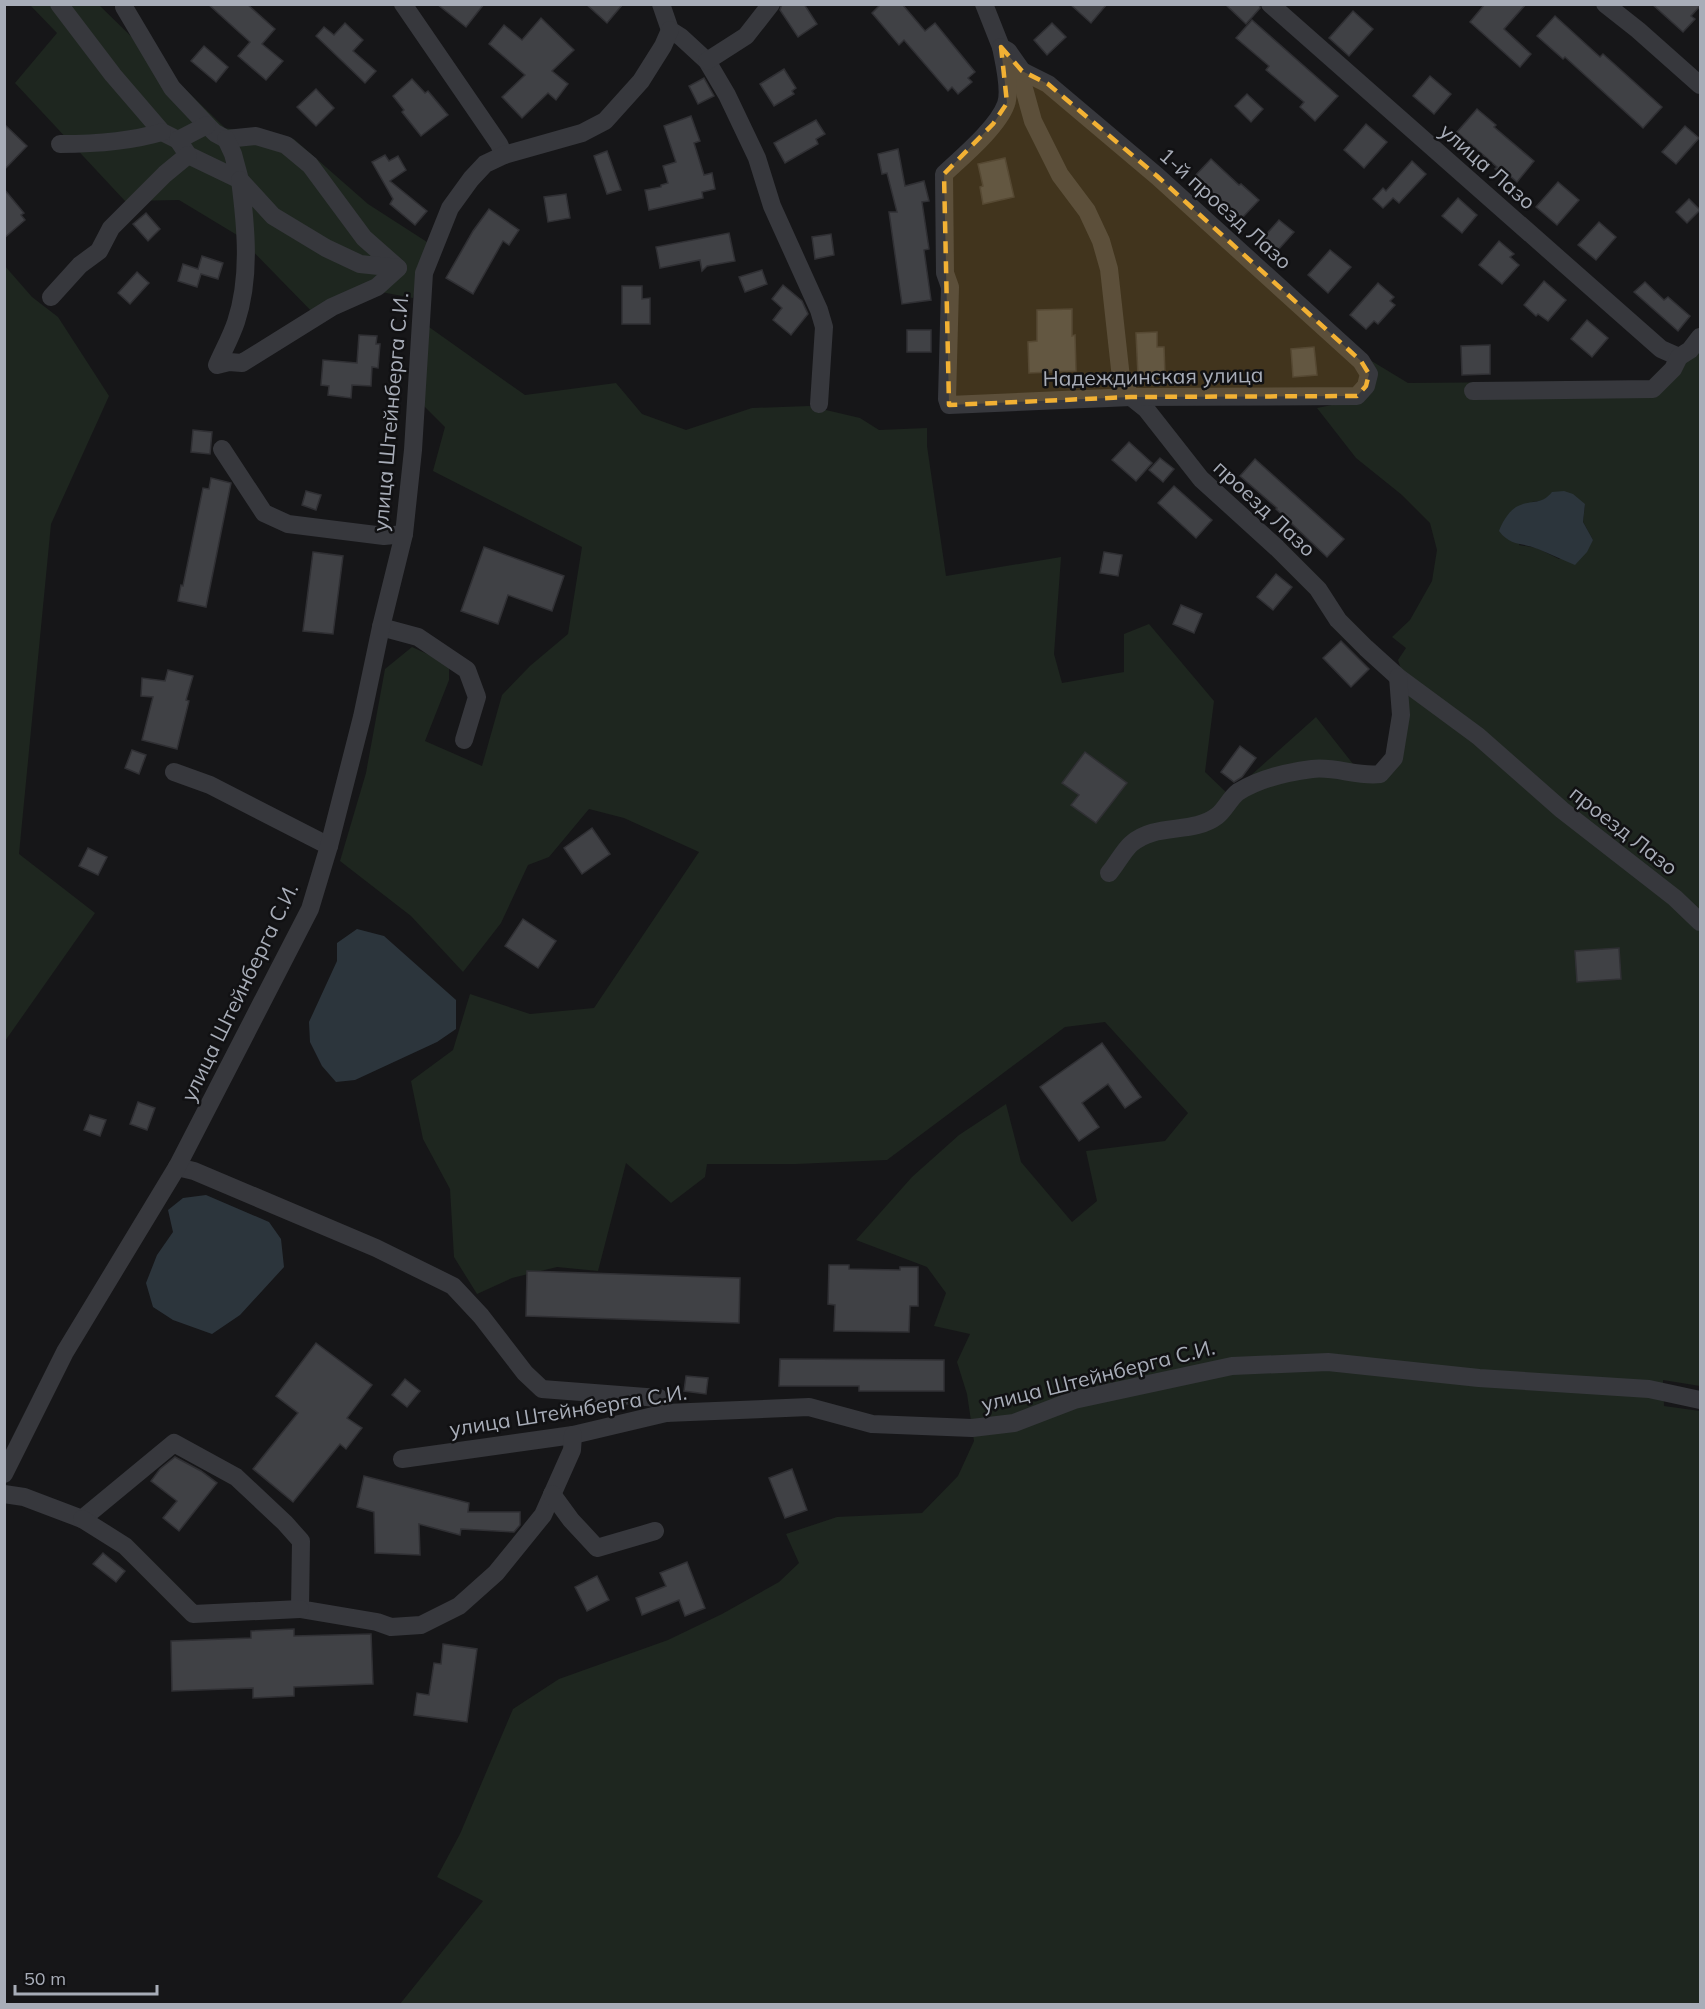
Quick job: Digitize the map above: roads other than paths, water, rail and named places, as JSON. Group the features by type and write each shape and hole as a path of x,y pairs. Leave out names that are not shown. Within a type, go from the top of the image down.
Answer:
{"street":[{"path":"59,4 113,75 176,142 240,180 273,216 326,248 360,264 424,273"},
{"path":"403,4 499,144 504,155"},
{"path":"661,4 670,30 681,37 707,62 727,95 757,158 772,206 819,310 824,327 819,404"},
{"path":"707,62 746,36 771,4"},
{"name":"проезд Лазо","path":"984,4 1001,47 1008,51 1022,71 1023,85 1033,121 1060,175 1087,211 1101,241 1109,268 1121,378 1131,397 1146,410 1201,479 1318,589 1338,620 1398,677 1478,735 1562,810 1675,898 1701,922"},
{"name":"улица Лазо","path":"1270,4 1661,349 1679,357"},
{"path":"1605,4 1701,85"},
{"path":"124,7 172,88 215,133 226,139 256,136 286,145 310,165 364,238 398,268"},
{"name":"улица Штейнберга С.И.","path":"4,1474 65,1352 177,1167 310,909 329,846 362,717 404,534 413,450 424,273 450,208 471,179 485,165 504,155 582,133 605,122 641,81 663,46 670,30"},
{"name":"Надеждинская улица","path":"1001,47 1007,78 1007,103 993,124 944,174 945,273 950,287 947,399 949,405 1131,397 1357,396"},
{"name":"1-й проезд Лазо","path":"1022,71 1048,84 1157,176 1361,361 1369,374 1366,386 1357,396"},
{"path":"60,144 94,144 146,137 176,142 207,125"},
{"path":"226,139 240,180 246,229 244,289 236,322 217,365 229,362 242,363 332,307 377,287 398,268"},
{"path":"51,297 80,265 99,250 111,228 165,174 176,142"},
{"path":"1473,391 1653,389 1673,369 1679,357 1690,350 1701,337"},
{"path":"222,449 264,513 272,517 288,524 309,527 384,536 404,534"},
{"path":"381,627 418,637 467,670 477,697 464,740"},
{"path":"1109,873 1131,844 1158,830 1198,825 1217,816 1237,793 1270,778 1313,769 1380,774 1394,758 1401,715 1398,677"},
{"path":"174,772 210,785 329,846"},
{"path":"177,1167 194,1171 376,1248 453,1286 481,1316 525,1373 542,1389 659,1398 666,1413"},
{"name":"улица Штейнберга С.И.","path":"402,1459 573,1435 666,1413 809,1407 872,1424 972,1428 1014,1423 1074,1400 1232,1366 1328,1362 1479,1378 1648,1389 1701,1400"},
{"path":"4,1494 24,1497 82,1520 125,1546 193,1614 300,1609 377,1622 391,1627 420,1625 459,1606 496,1573 543,1515 572,1450 573,1435"},
{"path":"82,1520 174,1443 236,1477 301,1541 300,1609"},
{"path":"552,1494 571,1520 597,1548 655,1531"}]}
